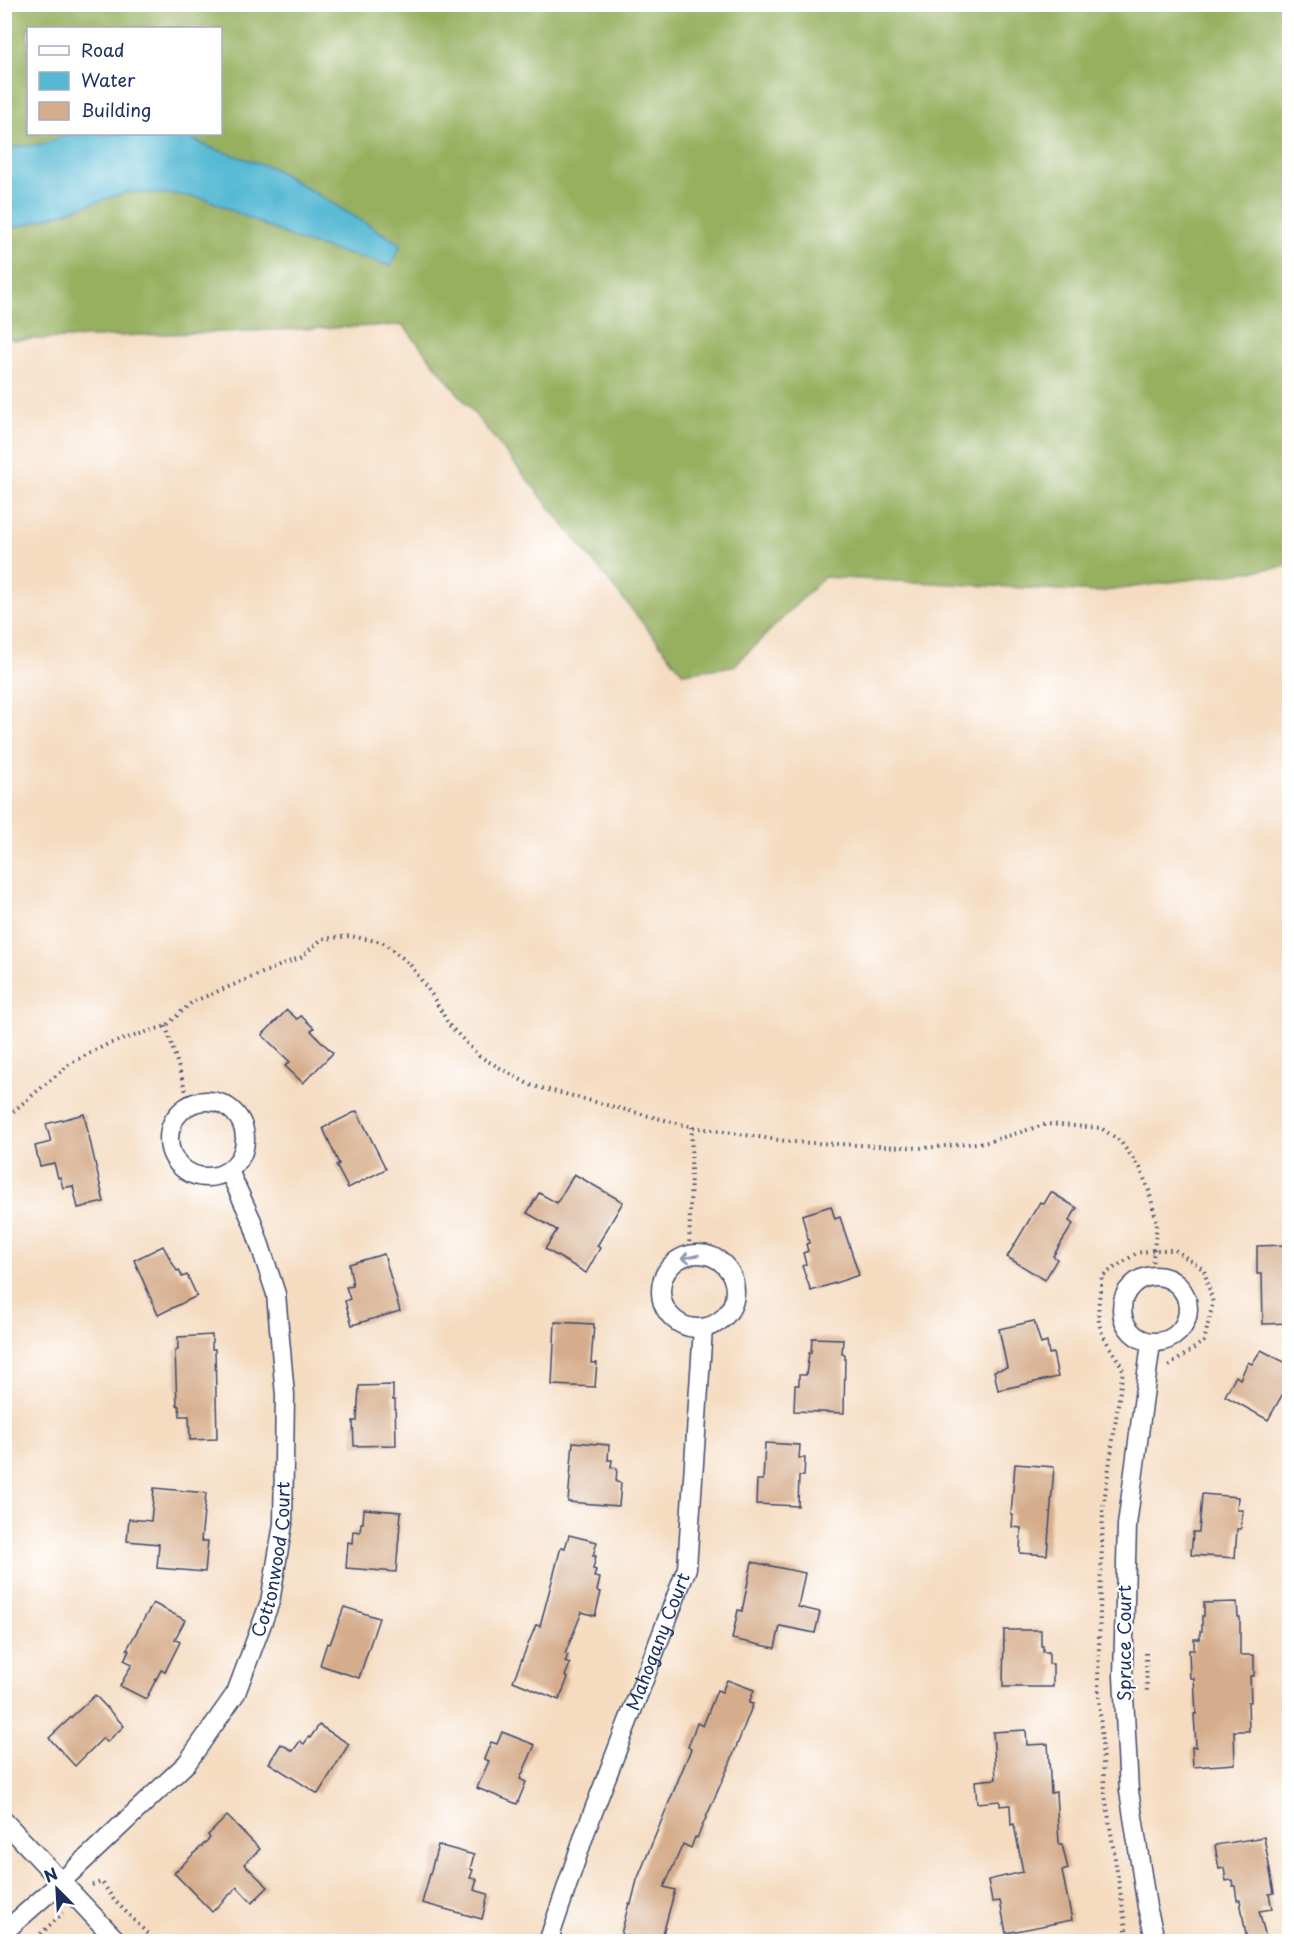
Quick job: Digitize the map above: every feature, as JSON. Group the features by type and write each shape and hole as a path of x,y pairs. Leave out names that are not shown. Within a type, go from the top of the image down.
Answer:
{"street":[{"path":"218,1102 230,1108 237,1115 244,1127 246,1138 244,1151 230,1171 207,1178 194,1176 185,1171 176,1161 171,1154 169,1134 173,1121 179,1113 190,1105 218,1102"},
{"name":"Cottonwood Court","path":"4,1932 61,1882 187,1763 236,1693 270,1602 283,1524 285,1395 276,1294 252,1221 230,1171"},
{"path":"689,1254 707,1254 719,1260 728,1268 736,1290 734,1303 724,1318 703,1328 692,1328 680,1324 665,1309 661,1297 662,1278 674,1262 689,1254"},
{"path":"1151,1276 1162,1276 1182,1288 1187,1299 1188,1316 1184,1328 1175,1337 1163,1342 1151,1343 1132,1334 1123,1320 1122,1304 1126,1293 1136,1282 1151,1276"},
{"name":"Mahogany Court","path":"548,1941 585,1833 687,1568 703,1328"},
{"name":"Spruce Court","path":"1151,1343 1126,1525 1123,1676 1129,1791 1147,1907 1156,1941"},
{"path":"4,1821 118,1941"}],"path":[{"path":"4,1119 71,1063 108,1044 166,1026 192,1002 301,957 322,939 350,936 382,942 409,963 432,995 449,1026 479,1056 530,1085 692,1127 792,1142 924,1148 988,1142 1047,1125 1101,1128 1120,1142 1140,1168 1149,1191 1157,1223 1151,1276"},
{"path":"166,1026 190,1105"},
{"path":"689,1254 692,1127"}],"green space":[{"path":"5,5 1289,5 1289,566 1098,592 824,577 734,666 683,673 403,325 13,340 5,334"}],"water":[{"path":"66,135 184,135 209,147 273,168 401,244 391,266 300,241 206,199 172,194 128,192 28,224 5,229 5,148 43,144"}],"building":[{"path":"287,1010 297,1019 301,1016 314,1028 311,1031 333,1053 303,1083 285,1066 290,1062 262,1035"},
{"path":"357,1111 386,1169 348,1188 336,1165 339,1164 323,1128"},
{"path":"84,1114 104,1202 78,1208 73,1186 63,1188 54,1163 40,1166 35,1146 51,1142 46,1124"},
{"path":"574,1174 623,1202 597,1246 600,1248 586,1273 545,1249 557,1230 527,1213 539,1193 557,1203"},
{"path":"1051,1192 1077,1208 1069,1221 1073,1224 1053,1256 1057,1259 1045,1280 1007,1257 1040,1202 1044,1204"},
{"path":"831,1206 835,1219 840,1217 859,1275 811,1291 802,1266 806,1264 803,1253 808,1251 806,1244 809,1243 802,1215"},
{"path":"1290,1245 1290,1323 1263,1324 1262,1274 1257,1274 1257,1246"},
{"path":"163,1246 177,1271 179,1270 182,1277 187,1275 197,1296 158,1315 134,1260"},
{"path":"384,1254 400,1311 352,1325 345,1301 350,1299 346,1287 353,1286 349,1264"},
{"path":"1034,1321 1041,1344 1047,1342 1049,1354 1053,1353 1058,1377 998,1390 994,1371 1007,1368 999,1329"},
{"path":"555,1322 594,1324 591,1363 597,1363 595,1387 552,1385"},
{"path":"212,1335 212,1349 215,1349 217,1439 190,1440 189,1416 180,1416 177,1405 175,1351 178,1350 178,1337"},
{"path":"812,1338 843,1339 844,1413 794,1411 795,1385 799,1385 799,1375 806,1375"},
{"path":"1261,1350 1290,1365 1290,1381 1268,1420 1225,1396 1236,1376 1240,1379 1248,1362 1252,1364"},
{"path":"393,1385 396,1445 354,1446 353,1421 357,1421 359,1386"},
{"path":"573,1442 609,1445 608,1460 612,1460 611,1467 617,1468 616,1482 621,1483 619,1506 568,1502"},
{"path":"765,1443 800,1445 799,1458 805,1458 804,1476 799,1476 798,1506 756,1504 757,1480 763,1480"},
{"path":"1015,1464 1054,1467 1047,1555 1020,1553 1021,1528 1012,1527 1013,1515 1011,1515"},
{"path":"154,1488 206,1493 201,1541 208,1541 205,1572 157,1568 159,1544 127,1541 129,1519 151,1521"},
{"path":"1202,1494 1238,1497 1237,1510 1243,1510 1241,1529 1237,1529 1235,1558 1191,1555 1193,1532 1199,1532"},
{"path":"364,1509 401,1512 396,1572 346,1568 348,1542 352,1543 353,1531 360,1532"},
{"path":"569,1535 597,1542 593,1556 596,1556 593,1569 596,1570 594,1577 600,1578 597,1591 601,1592 595,1616 582,1612 565,1654 568,1655 565,1662 570,1664 565,1676 568,1678 559,1700 513,1681 536,1625 540,1626 561,1547 565,1548"},
{"path":"752,1562 805,1573 798,1607 820,1612 815,1633 780,1626 775,1648 732,1639 738,1610 742,1611"},
{"path":"1237,1602 1238,1617 1240,1617 1240,1655 1254,1655 1254,1676 1250,1676 1251,1702 1248,1702 1249,1731 1234,1731 1235,1764 1193,1767 1192,1747 1196,1747 1194,1714 1196,1714 1194,1678 1190,1678 1189,1650 1194,1650 1194,1639 1200,1639 1204,1603"},
{"path":"153,1603 185,1620 175,1639 180,1642 165,1672 161,1670 146,1699 120,1686 132,1664 124,1660 129,1650 127,1649"},
{"path":"344,1607 379,1618 359,1678 320,1665 327,1643 330,1644"},
{"path":"1004,1630 1041,1630 1043,1652 1049,1652 1049,1664 1053,1664 1053,1687 1003,1687"},
{"path":"727,1680 754,1690 749,1703 753,1704 697,1838 695,1837 691,1848 683,1844 664,1887 675,1890 661,1941 626,1941 628,1936 621,1934 629,1903 631,1904 637,1880 691,1749 688,1747 697,1723 703,1726 717,1690 722,1692"},
{"path":"95,1695 124,1726 107,1742 103,1738 75,1766 49,1738"},
{"path":"319,1725 349,1744 318,1794 269,1763 281,1744 293,1751 300,1741 304,1744 310,1738"},
{"path":"1026,1730 1027,1745 1048,1744 1051,1793 1056,1792 1059,1844 1062,1844 1068,1869 1062,1871 1072,1920 1006,1933 1000,1901 992,1902 988,1880 1023,1872 1014,1824 1011,1825 1010,1805 1000,1806 1000,1801 977,1803 975,1781 996,1779 993,1732"},
{"path":"502,1732 535,1745 520,1779 526,1782 517,1804 477,1788 489,1761 484,1759 491,1742 497,1744"},
{"path":"227,1816 260,1849 244,1864 268,1887 252,1903 237,1887 212,1912 174,1873 210,1838 208,1835"},
{"path":"1264,1837 1274,1893 1269,1894 1272,1909 1259,1911 1267,1941 1247,1941 1240,1900 1237,1900 1232,1880 1226,1881 1224,1868 1219,1869 1215,1845"},
{"path":"438,1845 474,1855 470,1878 477,1879 474,1890 488,1894 482,1919 422,1903"}]}
